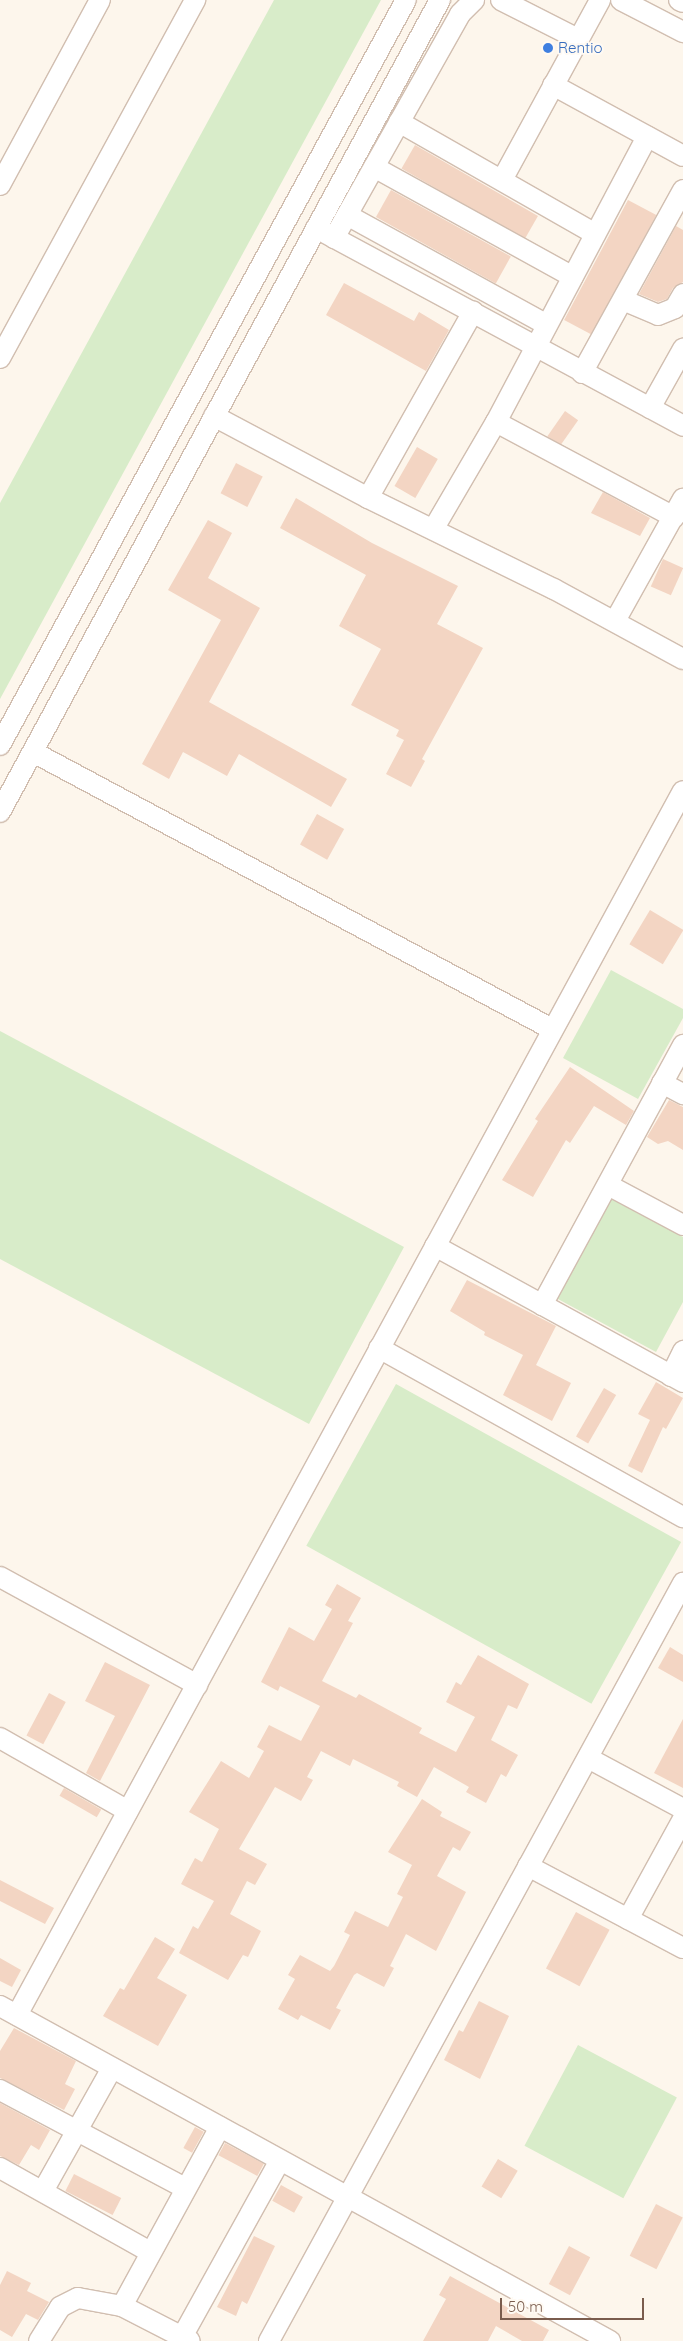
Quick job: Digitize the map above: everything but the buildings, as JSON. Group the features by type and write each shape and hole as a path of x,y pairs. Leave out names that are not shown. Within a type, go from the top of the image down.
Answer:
{"street":[{"path":"0,185 100,0"},
{"path":"0,358 195,0"},
{"path":"0,746 406,0"},
{"path":"0,812 440,0"},
{"path":"334,238 460,14 474,0"},
{"path":"501,0 578,39"},
{"path":"502,180 600,0"},
{"path":"621,0 683,32"},
{"path":"679,0 683,2"},
{"path":"553,85 683,156"},
{"path":"399,122 595,234"},
{"path":"434,528 496,422 647,137"},
{"path":"374,167 573,277"},
{"path":"582,373 683,190"},
{"path":"347,215 548,325"},
{"path":"316,228 473,312 535,348 683,426"},
{"path":"622,300 658,315 675,308 683,294"},
{"path":"368,498 473,312"},
{"path":"650,408 683,349"},
{"path":"214,416 368,498 434,528 615,621 681,652"},
{"path":"496,422 678,508 615,621"},
{"path":"33,752 552,1029"},
{"path":"18,2015 683,791"},
{"path":"542,1305 683,1045"},
{"path":"662,1083 683,1094"},
{"path":"608,1185 683,1225"},
{"path":"435,1246 677,1379 683,1351"},
{"path":"379,1348 683,1518"},
{"path":"0,1577 197,1685"},
{"path":"269,2341 683,1583"},
{"path":"3,1746 128,1811"},
{"path":"588,1758 683,1808"},
{"path":"628,1919 683,1819"},
{"path":"528,1866 683,1948"},
{"path":"0,2006 610,2341"},
{"path":"43,2191 112,2068"},
{"path":"0,2090 185,2188"},
{"path":"122,2306 220,2127"},
{"path":"40,2341 60,2306 68,2300 90,2298 122,2306 186,2339 280,2160"},
{"path":"0,2168 150,2252"}],"green space":[{"path":"274,0 381,0 0,699 0,503"},
{"path":"611,970 683,1009 683,1018 638,1099 563,1058"},
{"path":"0,1031 404,1247 309,1424 0,1259"},
{"path":"611,1199 683,1237 683,1302 656,1352 556,1298"},
{"path":"396,1384 681,1542 591,1704 306,1546"},
{"path":"578,2045 677,2098 623,2198 524,2146"}],"place":[{"name":"Rentio","path":"548,48"}]}
